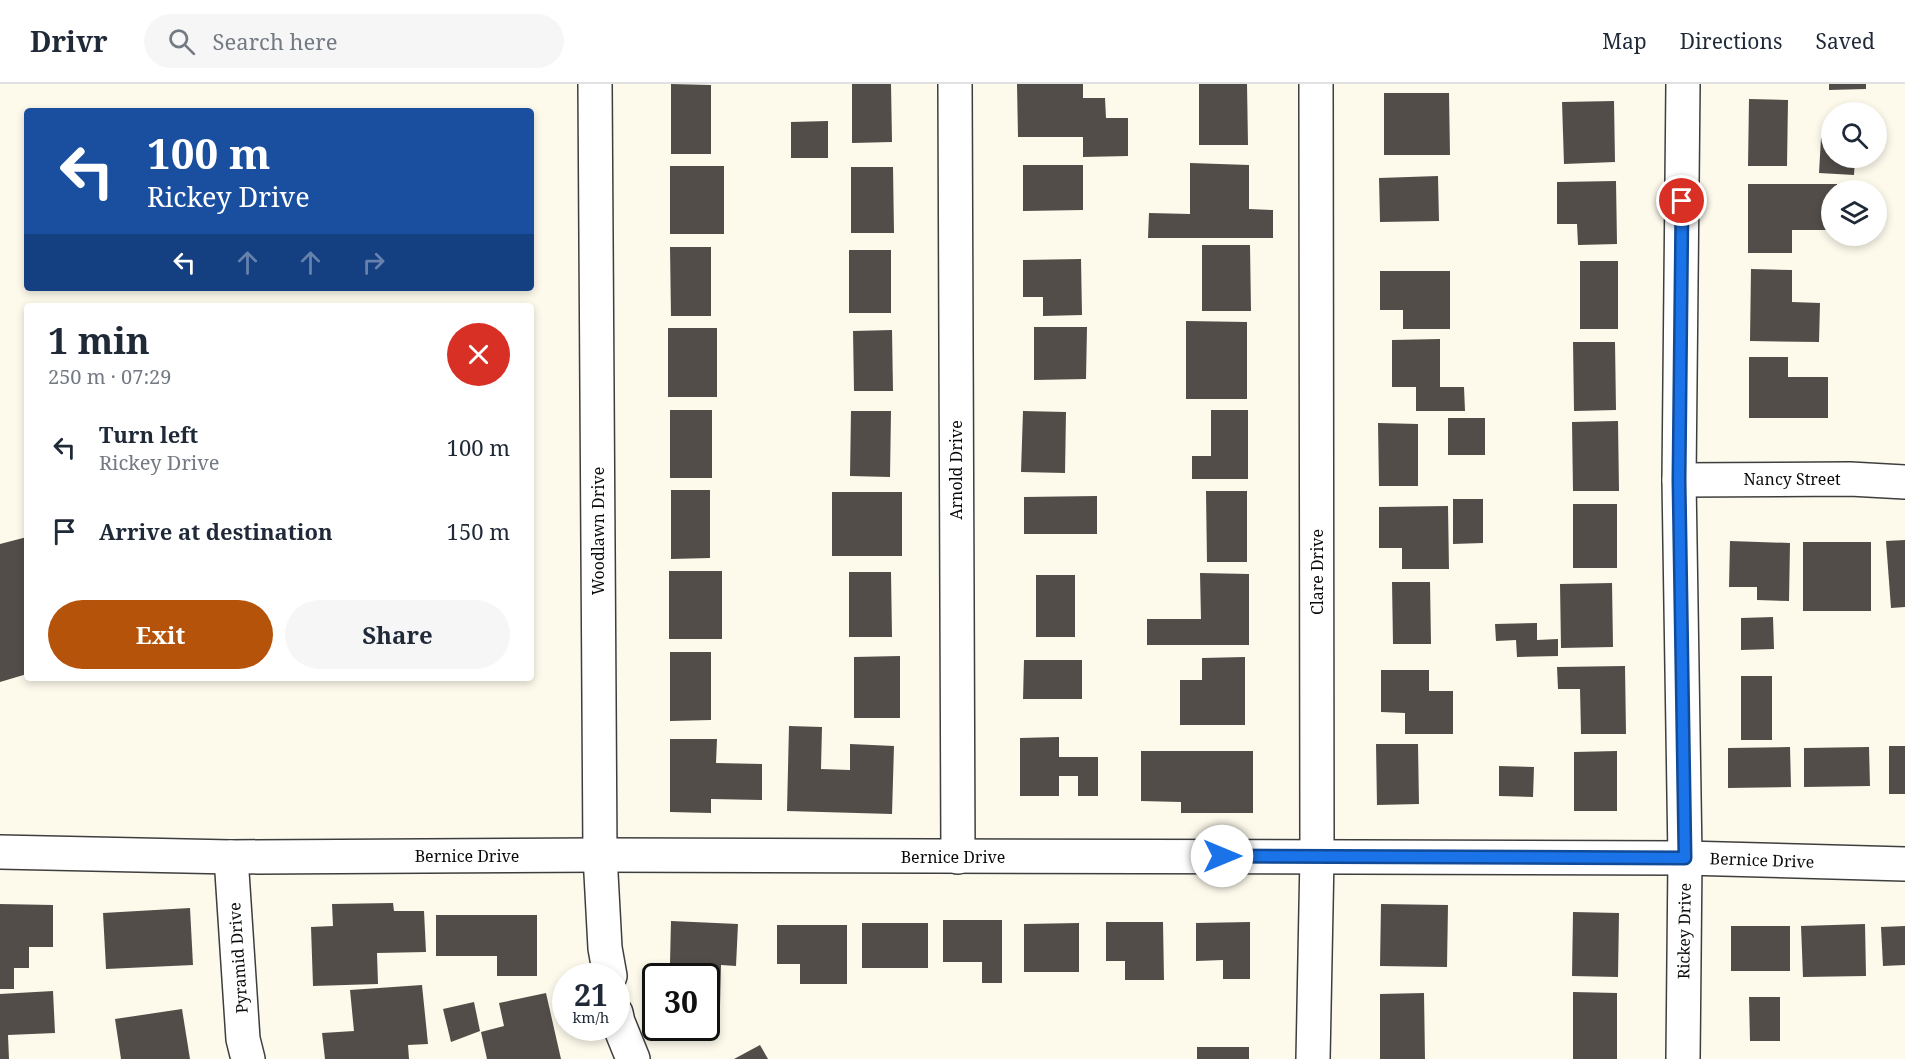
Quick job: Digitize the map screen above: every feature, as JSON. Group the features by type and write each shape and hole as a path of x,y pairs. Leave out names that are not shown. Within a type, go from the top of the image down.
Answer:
{"street":[{"name":"Woodlawn Drive","path":"595,84 600,855 608,963"},
{"name":"Arnold Drive","path":"955,84 958,857"},
{"name":"Clare Drive","path":"1313,1059 1317,856 1316,84"},
{"name":"Rickey Drive","path":"1683,84 1679,480 1685,858 1683,1059"},
{"name":"Nancy Street","path":"1679,480 1850,479 1905,482"},
{"name":"Bernice Drive","path":"0,852 231,857 600,855 1685,858 1905,864"},
{"name":"Pyramid Drive","path":"231,857 243,1039 248,1059"},
{"path":"626,1041 633,1059"}],"building":[{"path":"671,84 711,85 711,154 671,154"},
{"path":"852,84 891,84 892,142 852,143"},
{"path":"1017,84 1083,84 1083,98 1105,98 1106,118 1128,118 1128,156 1083,157 1083,137 1018,137"},
{"path":"1199,84 1247,84 1248,145 1199,145"},
{"path":"1829,84 1866,84 1866,89 1829,90"},
{"path":"1384,93 1449,93 1450,155 1384,155"},
{"path":"1749,99 1788,100 1787,166 1748,166"},
{"path":"1614,101 1615,162 1564,164 1562,102"},
{"path":"828,121 828,158 791,158 791,122"},
{"path":"1821,138 1821,168 1854,168 1854,175 1819,173"},
{"path":"1190,163 1249,165 1249,209 1273,210 1273,238 1148,238 1149,213 1190,214"},
{"path":"1023,165 1083,165 1083,210 1023,211"},
{"path":"670,166 724,166 724,234 670,234"},
{"path":"851,167 893,167 894,233 851,233"},
{"path":"1438,176 1439,221 1380,222 1379,178"},
{"path":"1616,181 1617,244 1578,245 1577,224 1557,224 1557,182"},
{"path":"1748,184 1821,184 1821,230 1792,230 1792,253 1748,253"},
{"path":"1202,245 1250,245 1251,311 1202,311"},
{"path":"670,247 711,247 711,316 671,316"},
{"path":"849,250 891,250 891,313 849,313"},
{"path":"1081,259 1082,315 1043,316 1043,297 1023,297 1023,260"},
{"path":"1580,261 1618,261 1618,329 1580,329"},
{"path":"1751,269 1792,270 1792,302 1820,303 1819,342 1750,341"},
{"path":"1380,271 1450,271 1450,329 1403,329 1403,310 1380,310"},
{"path":"1186,321 1247,322 1247,399 1186,399"},
{"path":"1034,327 1087,327 1086,379 1034,380"},
{"path":"668,328 717,328 717,397 668,397"},
{"path":"892,330 893,391 854,391 853,331"},
{"path":"1440,339 1440,387 1464,387 1465,411 1416,411 1416,387 1392,387 1392,340"},
{"path":"1573,342 1615,342 1616,410 1574,411"},
{"path":"1749,357 1788,357 1788,377 1828,377 1828,418 1749,418"},
{"path":"670,410 712,410 712,478 670,478"},
{"path":"1211,410 1248,410 1248,479 1192,479 1192,456 1211,456"},
{"path":"851,411 891,411 890,477 850,476"},
{"path":"1023,411 1066,412 1065,473 1021,472"},
{"path":"1448,418 1485,418 1485,455 1448,455"},
{"path":"1618,421 1619,491 1573,491 1572,422"},
{"path":"1378,423 1418,424 1418,486 1379,486"},
{"path":"671,490 710,490 710,558 671,559"},
{"path":"1206,491 1247,491 1247,562 1207,562"},
{"path":"832,492 902,492 902,556 832,556"},
{"path":"1097,496 1097,534 1024,534 1024,497"},
{"path":"1453,499 1483,499 1483,543 1453,544"},
{"path":"1573,504 1617,504 1617,568 1573,568"},
{"path":"1448,506 1449,569 1402,569 1402,548 1379,548 1379,507"},
{"path":"24,538 24,675 0,682 0,544"},
{"path":"1905,540 1905,607 1891,608 1886,541"},
{"path":"1730,541 1790,543 1789,601 1757,600 1757,587 1729,587"},
{"path":"1803,542 1871,542 1871,611 1803,611"},
{"path":"669,571 722,571 722,639 669,639"},
{"path":"849,572 891,572 892,637 849,637"},
{"path":"1200,573 1249,574 1249,645 1147,645 1147,619 1201,619"},
{"path":"1036,575 1075,575 1075,637 1036,637"},
{"path":"1392,582 1430,582 1431,644 1393,644"},
{"path":"1612,583 1613,647 1561,648 1560,584"},
{"path":"1773,617 1774,649 1741,650 1741,618"},
{"path":"1537,623 1537,640 1558,639 1558,656 1517,657 1516,640 1496,641 1495,624"},
{"path":"670,652 711,652 711,720 670,721"},
{"path":"900,656 900,718 854,718 854,657"},
{"path":"1245,657 1245,725 1180,725 1180,680 1202,680 1202,658"},
{"path":"1024,660 1082,660 1082,699 1023,699"},
{"path":"1625,666 1626,734 1581,734 1580,689 1558,689 1557,667"},
{"path":"1381,670 1429,670 1429,691 1453,691 1453,734 1405,734 1405,713 1381,712"},
{"path":"1741,676 1772,676 1772,740 1741,740"},
{"path":"789,726 822,727 821,769 850,770 850,744 894,746 892,814 787,811"},
{"path":"1059,737 1059,757 1098,757 1098,796 1078,796 1078,776 1059,776 1059,796 1020,796 1020,738"},
{"path":"670,739 717,739 716,763 762,764 762,800 711,799 711,813 670,812"},
{"path":"1376,744 1418,744 1419,804 1377,805"},
{"path":"1889,746 1905,746 1905,794 1889,794"},
{"path":"1790,747 1791,787 1728,788 1728,748"},
{"path":"1869,747 1870,786 1804,787 1804,748"},
{"path":"1141,751 1253,751 1253,813 1181,813 1181,802 1141,801"},
{"path":"1617,751 1617,811 1574,811 1574,752"},
{"path":"1499,766 1534,767 1533,797 1499,796"},
{"path":"393,903 394,911 424,911 426,952 377,953 378,984 313,986 311,927 333,926 332,904"},
{"path":"0,904 53,905 53,947 29,947 29,968 14,968 14,989 0,989"},
{"path":"1381,904 1448,905 1447,967 1380,966"},
{"path":"190,908 193,965 106,969 103,913"},
{"path":"1573,912 1619,913 1618,977 1572,976"},
{"path":"436,915 537,915 537,976 497,976 497,956 436,956"},
{"path":"943,920 1002,920 1002,983 982,983 982,962 943,962"},
{"path":"671,921 738,924 736,966 721,965 720,1006 720,963 670,963"},
{"path":"1106,922 1163,922 1164,980 1125,980 1125,961 1106,961"},
{"path":"1250,922 1250,979 1223,979 1223,960 1196,961 1196,923"},
{"path":"862,923 928,923 928,968 862,968"},
{"path":"1079,923 1079,972 1024,972 1024,924"},
{"path":"1865,924 1866,976 1803,977 1801,926"},
{"path":"777,925 847,925 847,984 800,984 800,964 777,964"},
{"path":"1731,926 1790,926 1790,971 1731,971"},
{"path":"1905,926 1905,965 1883,966 1881,927"},
{"path":"422,985 428,1044 408,1045 409,1059 325,1059 322,1033 354,1031 350,990"},
{"path":"53,991 55,1033 8,1035 9,1059 0,1059 0,994"},
{"path":"1573,992 1617,993 1617,1059 1573,1059"},
{"path":"546,993 552,1019 552,1041 557,1041 561,1059 487,1059 481,1032 504,1026 499,1003"},
{"path":"1424,993 1425,1059 1380,1059 1380,994"},
{"path":"1749,997 1780,997 1780,1041 1750,1041"},
{"path":"474,1002 480,1031 451,1042 443,1009"},
{"path":"182,1009 190,1059 121,1059 115,1019"},
{"path":"760,1045 768,1059 734,1059"},
{"path":"1197,1047 1249,1047 1249,1059 1197,1059"}],"route":[{"path":"1222,856 1685,858 1679,480 1682,201"}]}
